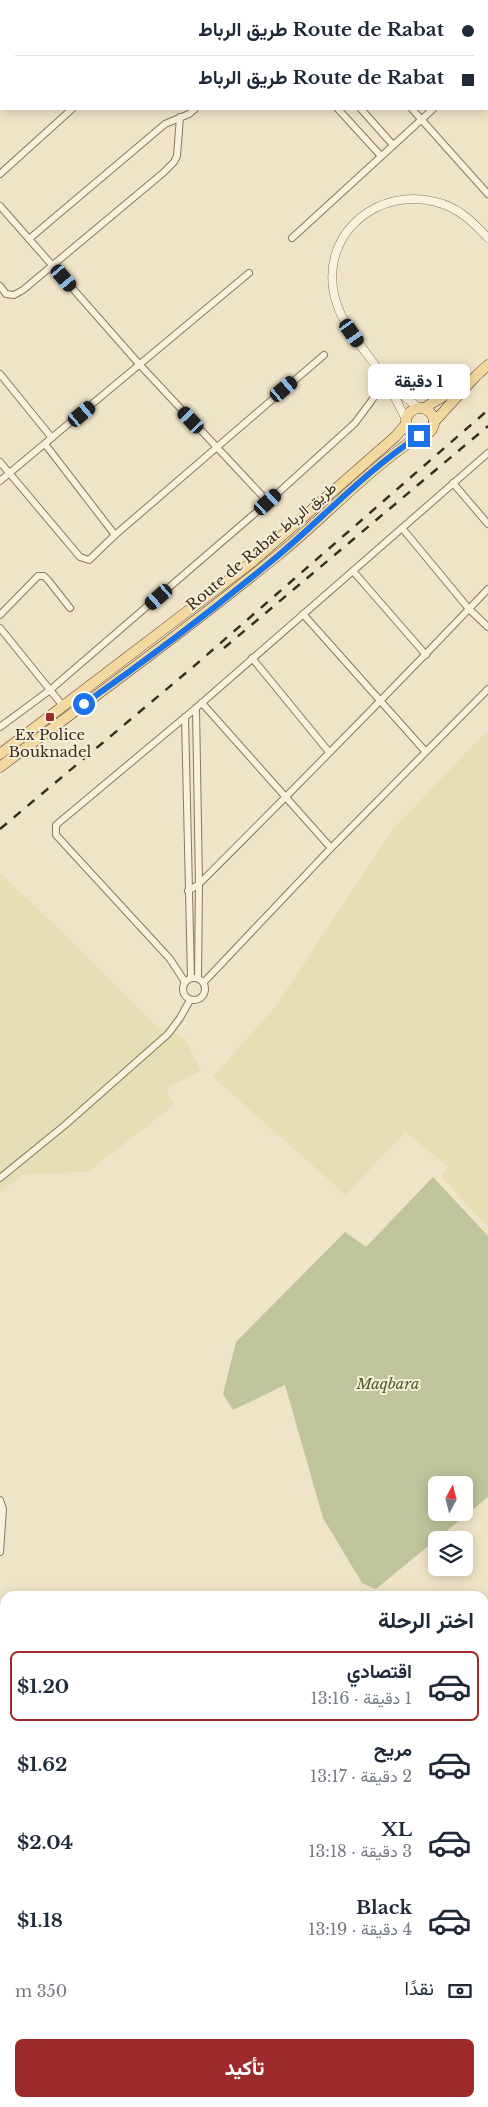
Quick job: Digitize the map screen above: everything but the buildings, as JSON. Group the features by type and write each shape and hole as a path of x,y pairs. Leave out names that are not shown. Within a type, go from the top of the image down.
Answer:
{"main road":[{"path":"476,376 421,408 410,411 406,422 409,431 419,436 431,432 434,422 488,365"},
{"path":"421,408 432,413 434,422"},
{"name":"Route de Rabat طريق الرباط","path":"0,754 252,562 396,436 406,422"},
{"name":"Route de Rabat طريق الرباط","path":"0,767 203,615 279,554 404,446 419,436"}],"street":[{"path":"0,174 71,110"},
{"path":"29,239 156,131 165,124 194,110"},
{"path":"339,110 381,156"},
{"path":"362,110 393,145"},
{"path":"413,110 488,194"},
{"path":"292,238 432,110"},
{"path":"0,286 6,294 17,294 53,266 174,162 177,156 180,117"},
{"path":"406,422 388,383 348,327 335,300 332,286 334,266 344,236 372,208 392,201 415,199 436,202 456,209 474,222 488,238"},
{"path":"0,206 140,365 268,502"},
{"path":"0,480 249,273"},
{"path":"0,462 83,559 89,560 115,535 324,355"},
{"path":"0,374 52,438"},
{"path":"388,383 421,408"},
{"path":"0,727 50,690 268,502 355,423 382,385 388,383"},
{"path":"45,444 115,535"},
{"path":"488,453 196,708 56,825 56,835 170,960 195,980 206,989 204,996 198,1000 190,1000 183,992 195,980 331,848 488,689"},
{"path":"453,483 488,524"},
{"path":"402,528 488,627"},
{"path":"353,570 426,655"},
{"path":"0,615 38,576 44,576 48,580 70,608"},
{"path":"188,891 199,884 285,798 426,655 488,589"},
{"path":"303,614 425,751"},
{"path":"0,628 63,706"},
{"path":"252,658 329,752"},
{"path":"202,702 331,848"},
{"path":"195,980 199,884 196,708"},
{"path":"185,717 188,891 195,980"},
{"path":"0,1178 65,1125 168,1034 190,1000"},
{"path":"0,1500 3,1509 0,1552"}],"shaded area":[{"path":"488,730 488,1228 441,1176 449,1167 405,1132 346,1195 213,1077 276,1006 394,828"},
{"path":"0,872 158,1027 184,1037 201,1071 166,1088 174,1105 88,1172 24,1174 0,1192"}],"green space":[{"name":"Maqbara","path":"433,1177 488,1236 488,1497 473,1509 473,1476 428,1476 428,1521 459,1521 447,1531 428,1531 428,1546 376,1589 362,1583 323,1518 285,1385 233,1410 223,1394 236,1342 345,1232 366,1247"}],"railway":[{"path":"0,829 193,667 488,410"},
{"path":"224,648 488,426"}],"place":[{"name":"Ex Police Bouknadel","path":"50,717"}],"route":[{"path":"84,704 182,631 279,554 368,476 419,436"}]}
